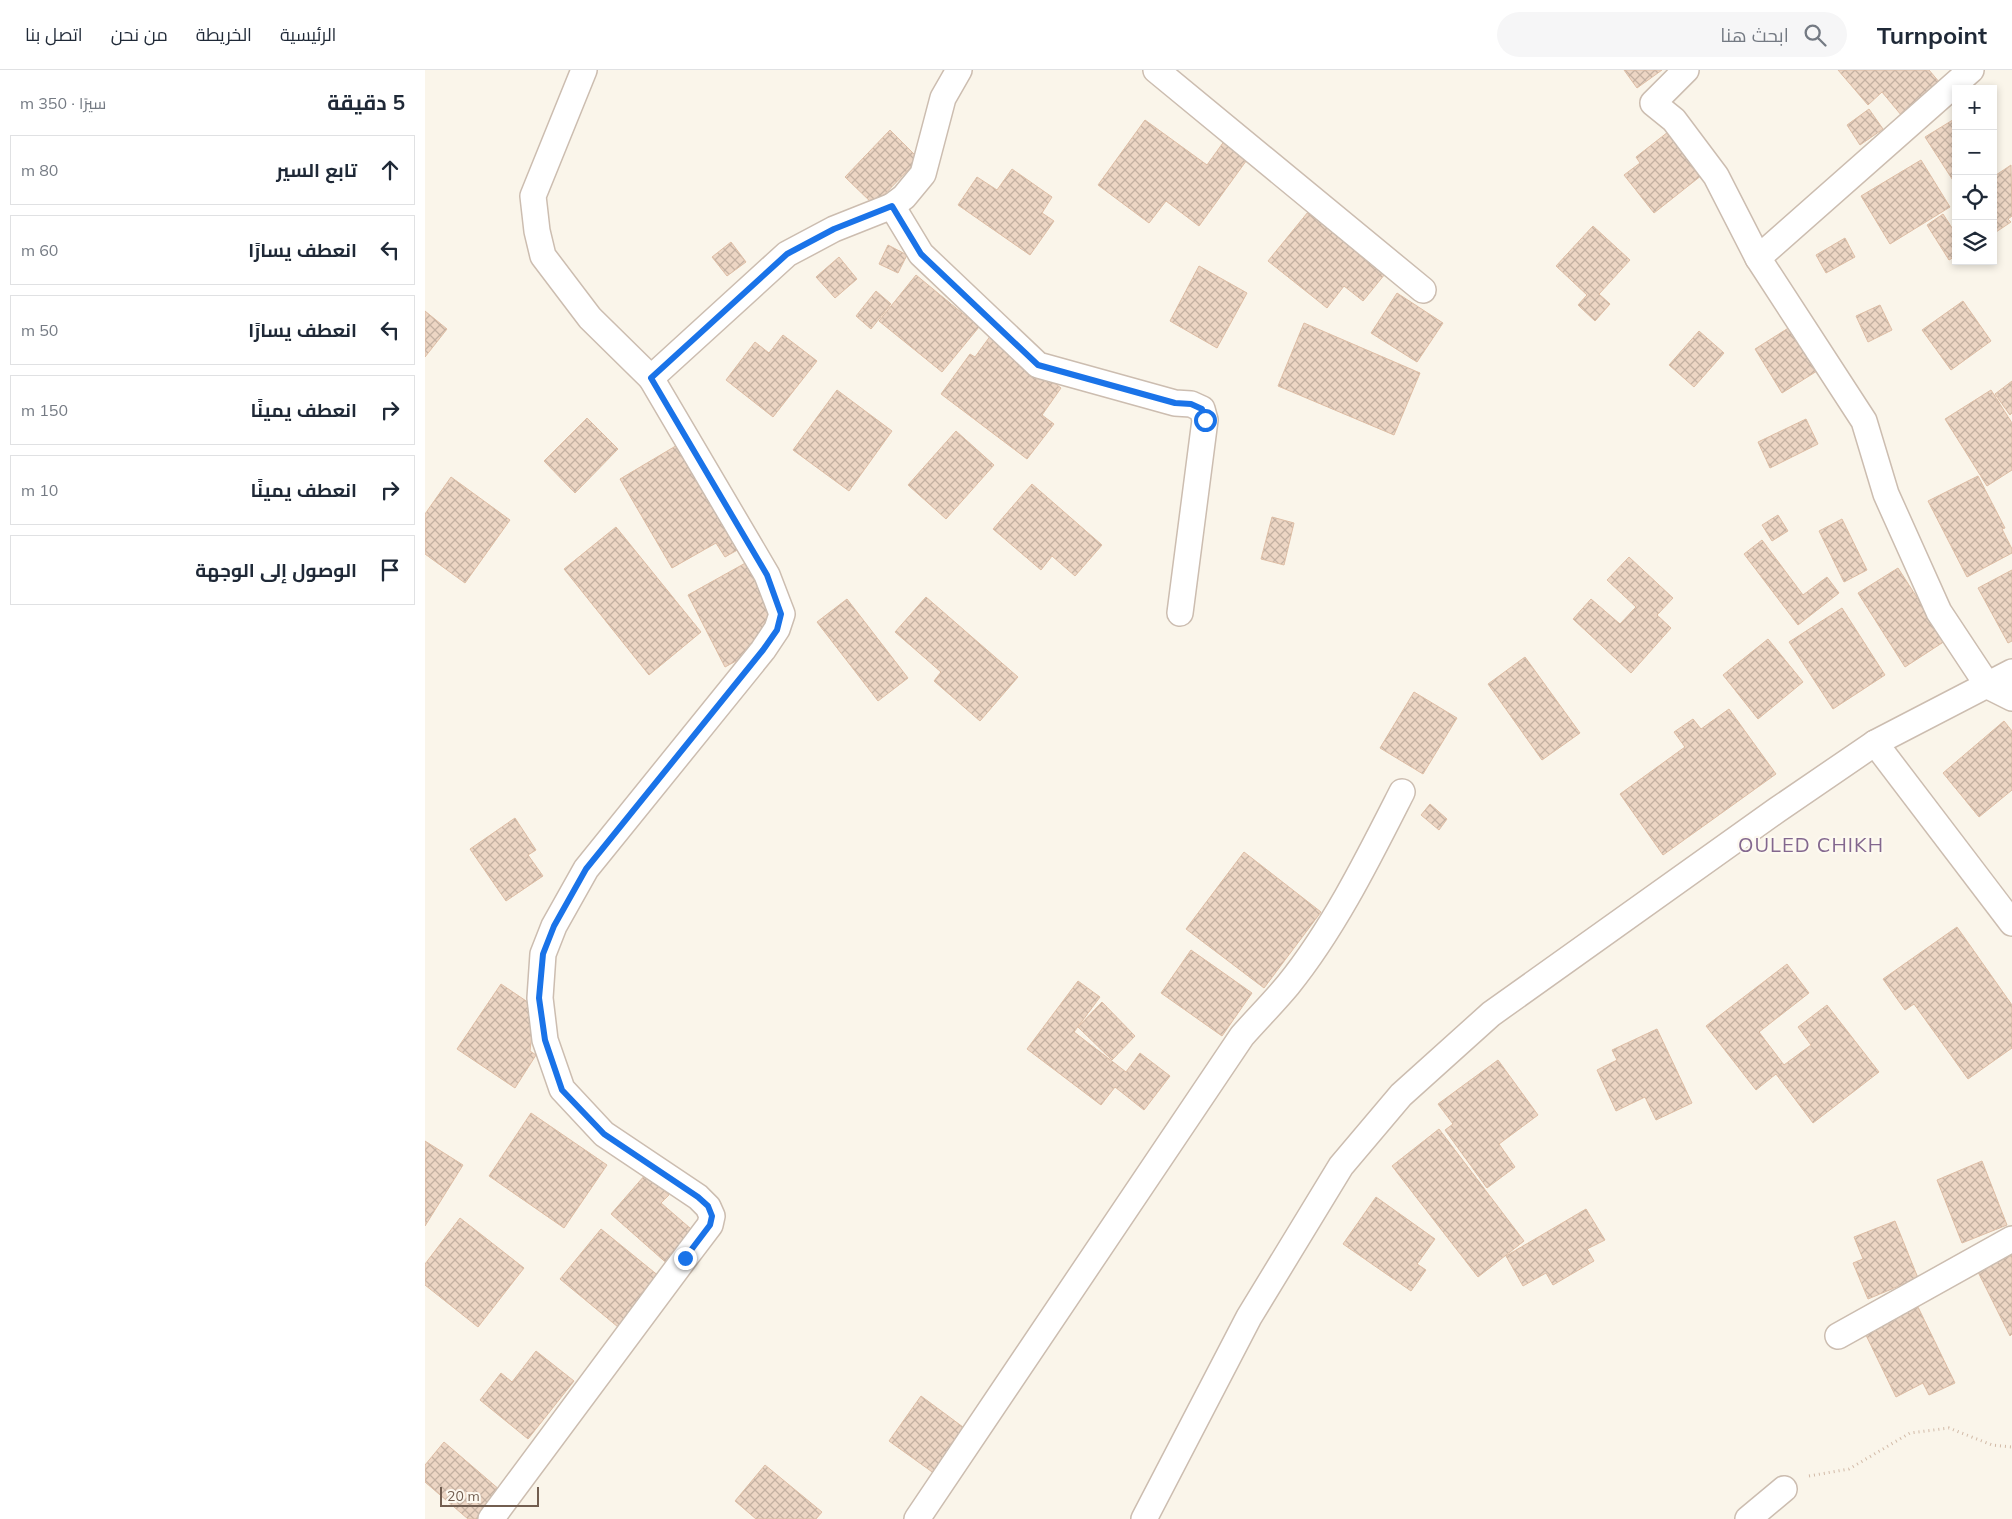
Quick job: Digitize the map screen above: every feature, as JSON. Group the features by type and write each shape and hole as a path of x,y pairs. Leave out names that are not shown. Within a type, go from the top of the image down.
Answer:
{"street":[{"path":"491,1519 710,1225 712,1216 708,1206 698,1197 604,1134 562,1090 545,1040 539,998 543,954 554,926 586,869 763,650 777,630 781,614 767,575 651,378 590,318 543,256 537,231 533,196 584,70"},
{"path":"651,378 787,254 834,229 892,206 904,197 923,174 943,98 959,70"},
{"path":"1156,70 1423,290"},
{"path":"1686,70 1653,103 1674,120 1716,176 1758,258 1864,421 1886,494 1939,612 1988,686 2012,698"},
{"path":"1758,258 1971,70"},
{"path":"892,206 921,254 1038,365 1175,403 1191,404 1202,409 1205,420 1180,613"},
{"path":"1144,1519 1249,1318 1335,1175 1401,1095 1491,1014 1777,810 1875,743 2012,672"},
{"path":"1875,743 2012,923"},
{"path":"917,1519 1242,1036 1288,985 1309,955 1357,880 1402,792"},
{"path":"1838,1336 2012,1239"},
{"path":"1748,1519 1784,1489"}],"path":[{"path":"1784,1489 1806,1477 1849,1469 1910,1433 1949,1428 1992,1445 2012,1447"}],"building":[{"path":"1624,70 1662,70 1637,88"},
{"path":"1838,70 1929,70 1940,83 1902,116 1882,92 1868,105"},
{"path":"1869,109 1883,129 1860,145 1847,125"},
{"path":"1145,120 1207,165 1225,140 1249,157 1199,226 1166,201 1149,223 1098,185"},
{"path":"1952,120 1952,179 1925,137"},
{"path":"890,130 919,159 874,205 845,177"},
{"path":"1668,132 1702,175 1654,213 1624,175 1640,163 1636,157"},
{"path":"1921,160 1950,207 1890,244 1861,196"},
{"path":"2011,165 2012,216 2008,219 2011,222 1997,231 1997,175"},
{"path":"1012,169 1052,197 1042,213 1054,221 1030,255 958,205 977,177 997,190"},
{"path":"1308,212 1385,274 1363,301 1344,286 1327,308 1268,261"},
{"path":"1943,214 1952,228 1952,258 1949,260 1927,225"},
{"path":"1593,226 1630,260 1599,294 1610,304 1595,321 1578,305 1587,295 1556,266"},
{"path":"1845,238 1855,257 1826,273 1816,255"},
{"path":"731,242 746,262 727,276 712,257"},
{"path":"888,245 907,255 898,273 879,264"},
{"path":"839,257 857,279 835,298 816,277"},
{"path":"1199,266 1247,293 1217,348 1170,321"},
{"path":"916,275 979,327 942,372 879,321"},
{"path":"876,291 891,304 871,329 856,316"},
{"path":"1397,293 1443,323 1417,362 1371,333"},
{"path":"1963,301 1991,341 1951,370 1922,330"},
{"path":"1880,305 1892,330 1868,342 1856,316"},
{"path":"425,311 447,329 425,357"},
{"path":"1304,323 1420,373 1394,435 1278,386"},
{"path":"1790,327 1817,371 1782,393 1755,349"},
{"path":"1699,331 1724,353 1694,387 1669,365"},
{"path":"783,335 817,361 773,417 726,380 755,342 769,353"},
{"path":"991,335 1061,388 1042,415 1054,424 1027,459 941,394 970,354 975,357"},
{"path":"2012,381 2012,413 2010,415 1995,394"},
{"path":"837,390 892,431 849,491 793,450"},
{"path":"1991,390 2012,423 2012,470 1987,486 1945,419"},
{"path":"587,418 618,449 575,493 544,461"},
{"path":"1806,419 1818,444 1770,468 1758,442"},
{"path":"956,431 994,465 946,519 908,485"},
{"path":"679,444 741,548 725,557 716,543 672,568 620,479"},
{"path":"1978,476 2005,528 2002,529 2012,549 2012,553 1967,577 1928,501"},
{"path":"451,477 510,520 465,583 425,554 425,514"},
{"path":"1032,484 1102,545 1075,576 1052,556 1041,570 993,529"},
{"path":"1778,515 1788,531 1772,541 1762,525"},
{"path":"1272,517 1294,523 1284,565 1261,559"},
{"path":"1842,519 1867,570 1844,582 1819,531"},
{"path":"616,527 701,632 649,675 564,569"},
{"path":"1762,540 1803,595 1827,577 1839,593 1798,625 1744,554"},
{"path":"1629,557 1673,598 1657,615 1671,628 1631,673 1573,619 1591,599 1620,624 1636,607 1607,580"},
{"path":"749,561 773,605 751,653 725,667 688,595"},
{"path":"1898,568 1945,641 1905,667 1858,593"},
{"path":"2012,570 2012,641 2008,643 1978,588"},
{"path":"926,597 1018,677 980,721 934,681 941,672 895,632"},
{"path":"847,599 908,678 878,701 817,622"},
{"path":"1842,608 1885,675 1833,709 1789,642"},
{"path":"1768,639 1803,682 1758,719 1723,675"},
{"path":"1525,657 1580,733 1542,760 1488,684"},
{"path":"1414,692 1457,718 1423,774 1380,748"},
{"path":"1729,709 1776,774 1663,855 1620,794 1685,747 1674,732 1693,719 1701,729"},
{"path":"2004,721 2012,731 2012,790 1979,817 1943,773"},
{"path":"1430,804 1447,819 1439,830 1421,815"},
{"path":"515,818 536,850 528,855 543,876 506,901 470,849"},
{"path":"1244,852 1321,912 1264,988 1186,929"},
{"path":"1957,927 2012,1005 2012,1048 1968,1079 1914,1004 1905,1010 1883,979"},
{"path":"1191,950 1252,993 1222,1036 1161,993"},
{"path":"1787,964 1809,993 1759,1032 1784,1065 1811,1045 1798,1027 1827,1005 1879,1072 1813,1123 1776,1074 1756,1090 1706,1026"},
{"path":"1078,981 1100,997 1074,1032 1126,1072 1140,1053 1170,1076 1144,1110 1115,1087 1101,1105 1027,1049"},
{"path":"501,984 535,1007 530,1051 536,1055 515,1088 457,1049"},
{"path":"1102,1002 1135,1036 1112,1060 1078,1027"},
{"path":"1657,1029 1692,1103 1656,1120 1645,1097 1616,1111 1597,1070 1617,1060 1612,1050"},
{"path":"1498,1060 1538,1115 1499,1144 1515,1167 1487,1188 1445,1130 1453,1124 1438,1104"},
{"path":"531,1113 607,1165 564,1228 489,1176"},
{"path":"1439,1129 1524,1241 1478,1277 1392,1166"},
{"path":"425,1141 463,1165 425,1226"},
{"path":"1982,1161 2007,1225 1962,1243 1937,1180"},
{"path":"645,1175 669,1195 661,1203 698,1235 671,1267 611,1214"},
{"path":"1376,1197 1435,1239 1417,1264 1426,1270 1411,1291 1343,1244"},
{"path":"1586,1209 1605,1240 1587,1249 1594,1261 1553,1285 1546,1273 1523,1286 1506,1256"},
{"path":"460,1218 524,1268 478,1327 425,1285 425,1264"},
{"path":"1895,1221 1918,1278 1868,1299 1853,1263 1863,1259 1854,1237"},
{"path":"601,1229 660,1277 618,1327 560,1279"},
{"path":"2012,1250 2012,1334 2010,1336 1976,1268"},
{"path":"1917,1305 1955,1383 1929,1395 1923,1383 1896,1397 1864,1331"},
{"path":"536,1351 574,1381 528,1439 480,1400 501,1373 512,1382"},
{"path":"921,1396 967,1430 935,1474 889,1441"},
{"path":"444,1442 508,1497 489,1519 468,1519 425,1482 425,1465"},
{"path":"765,1465 822,1512 816,1519 756,1519 735,1501"}],"district":[{"name":"OULED CHIKH","path":"1811,845"}],"route":[{"path":"685,1258 710,1225 712,1216 708,1206 698,1197 604,1134 562,1090 545,1040 539,998 543,954 554,926 586,869 686,748 763,650 777,630 781,614 767,575 651,378 787,254 834,229 892,206 921,254 1038,365 1175,403 1191,404 1202,409 1205,420"}]}
